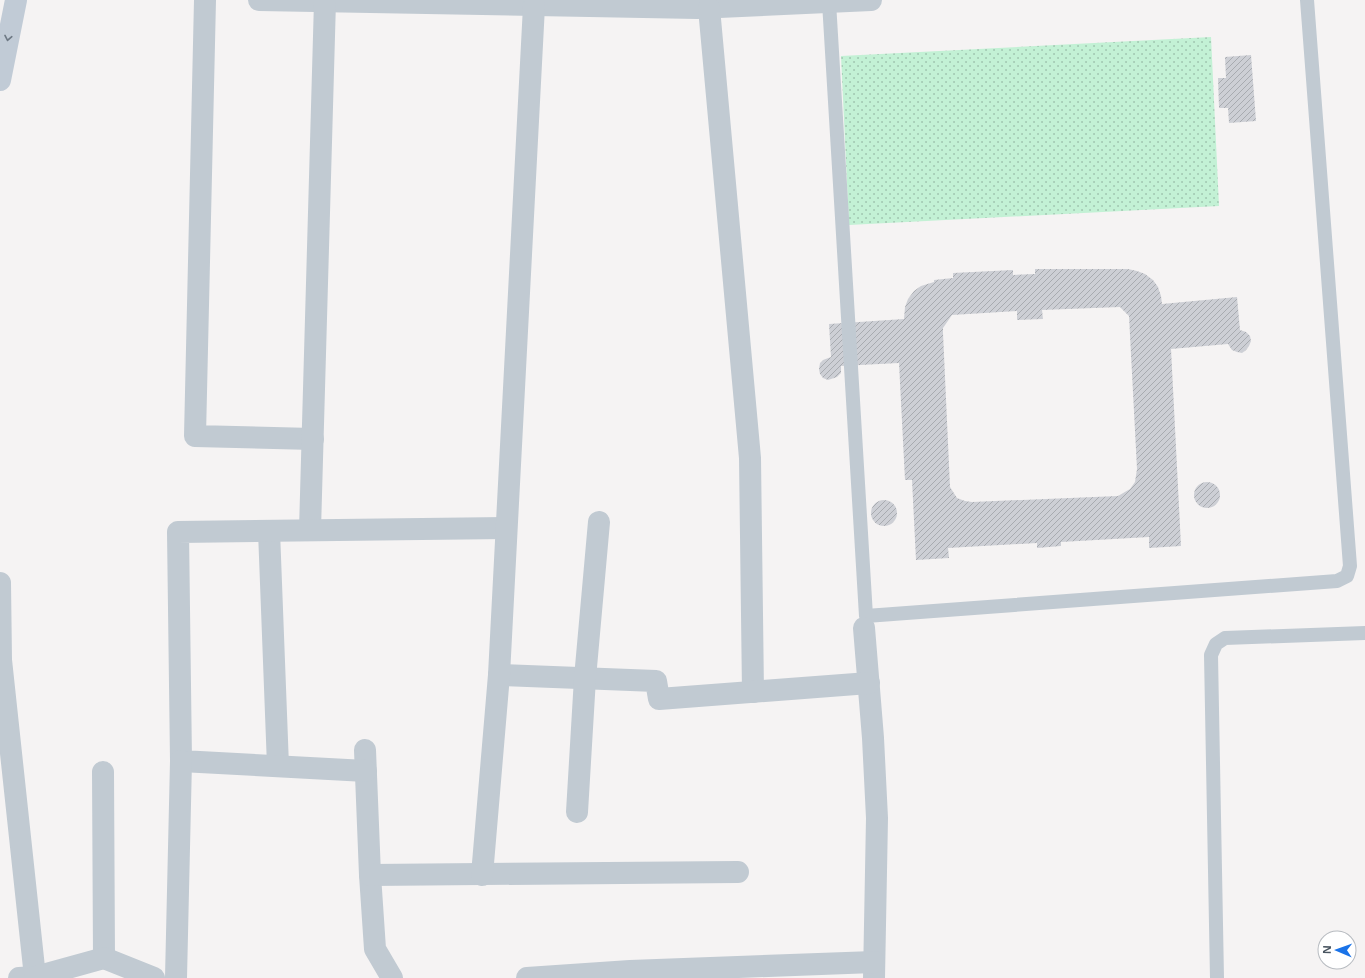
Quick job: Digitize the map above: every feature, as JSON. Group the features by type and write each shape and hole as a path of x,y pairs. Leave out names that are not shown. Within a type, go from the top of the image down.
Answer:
{"street":[{"path":"0,80 16,0"},
{"path":"205,0 195,436 313,439"},
{"path":"259,0 709,8 871,0"},
{"path":"310,530 325,2"},
{"path":"482,875 498,675 534,6"},
{"path":"709,8 750,458 752,692"},
{"path":"577,812 585,678 599,522"},
{"path":"176,978 181,761 178,532 506,528"},
{"path":"269,531 278,766"},
{"path":"0,583 1,660 27,977 104,958 154,978"},
{"path":"527,978 630,974 874,970 877,818 873,738 864,628"},
{"path":"498,675 656,681 659,699 868,683"},
{"path":"181,761 278,766 366,760 370,875 375,949 392,978"},
{"path":"103,772 104,958"},
{"path":"370,875 738,872"}],"lane":[{"path":"829,2 866,616 1337,581 1347,576 1350,566 1307,0"},
{"path":"1217,978 1211,655 1216,644 1225,638 1365,633"}],"green space":[{"path":"1211,37 1219,206 849,225 841,56"}],"building":[{"path":"1251,55 1256,121 1229,123 1228,108 1219,108 1218,78 1226,78 1225,57"},
{"path":"1035,269 1128,269 1145,274 1153,280 1158,287 1162,304 1237,297 1240,330 1246,332 1250,336 1251,341 1246,350 1242,353 1237,352 1232,350 1228,344 1171,349 1181,546 1149,548 1149,537 1061,542 1061,546 1037,548 1037,543 948,548 949,558 916,560 912,480 905,480 899,363 841,366 841,373 837,377 828,380 823,378 819,369 820,363 831,357 829,324 904,319 905,307 908,299 914,291 921,286 934,282 934,280 953,278 953,273 1013,270 1013,275 1035,274","holes":["1120,307 1129,316 1137,469 1135,482 1130,489 1118,496 972,502 957,498 950,487 943,333 943,328 952,315 1017,311 1017,320 1043,319 1042,310"]},
{"path":"1207,482 1216,486 1220,495 1216,504 1207,508 1198,504 1194,495 1198,486"},
{"path":"884,500 893,504 897,513 893,522 884,526 875,522 871,513 875,504"}]}
